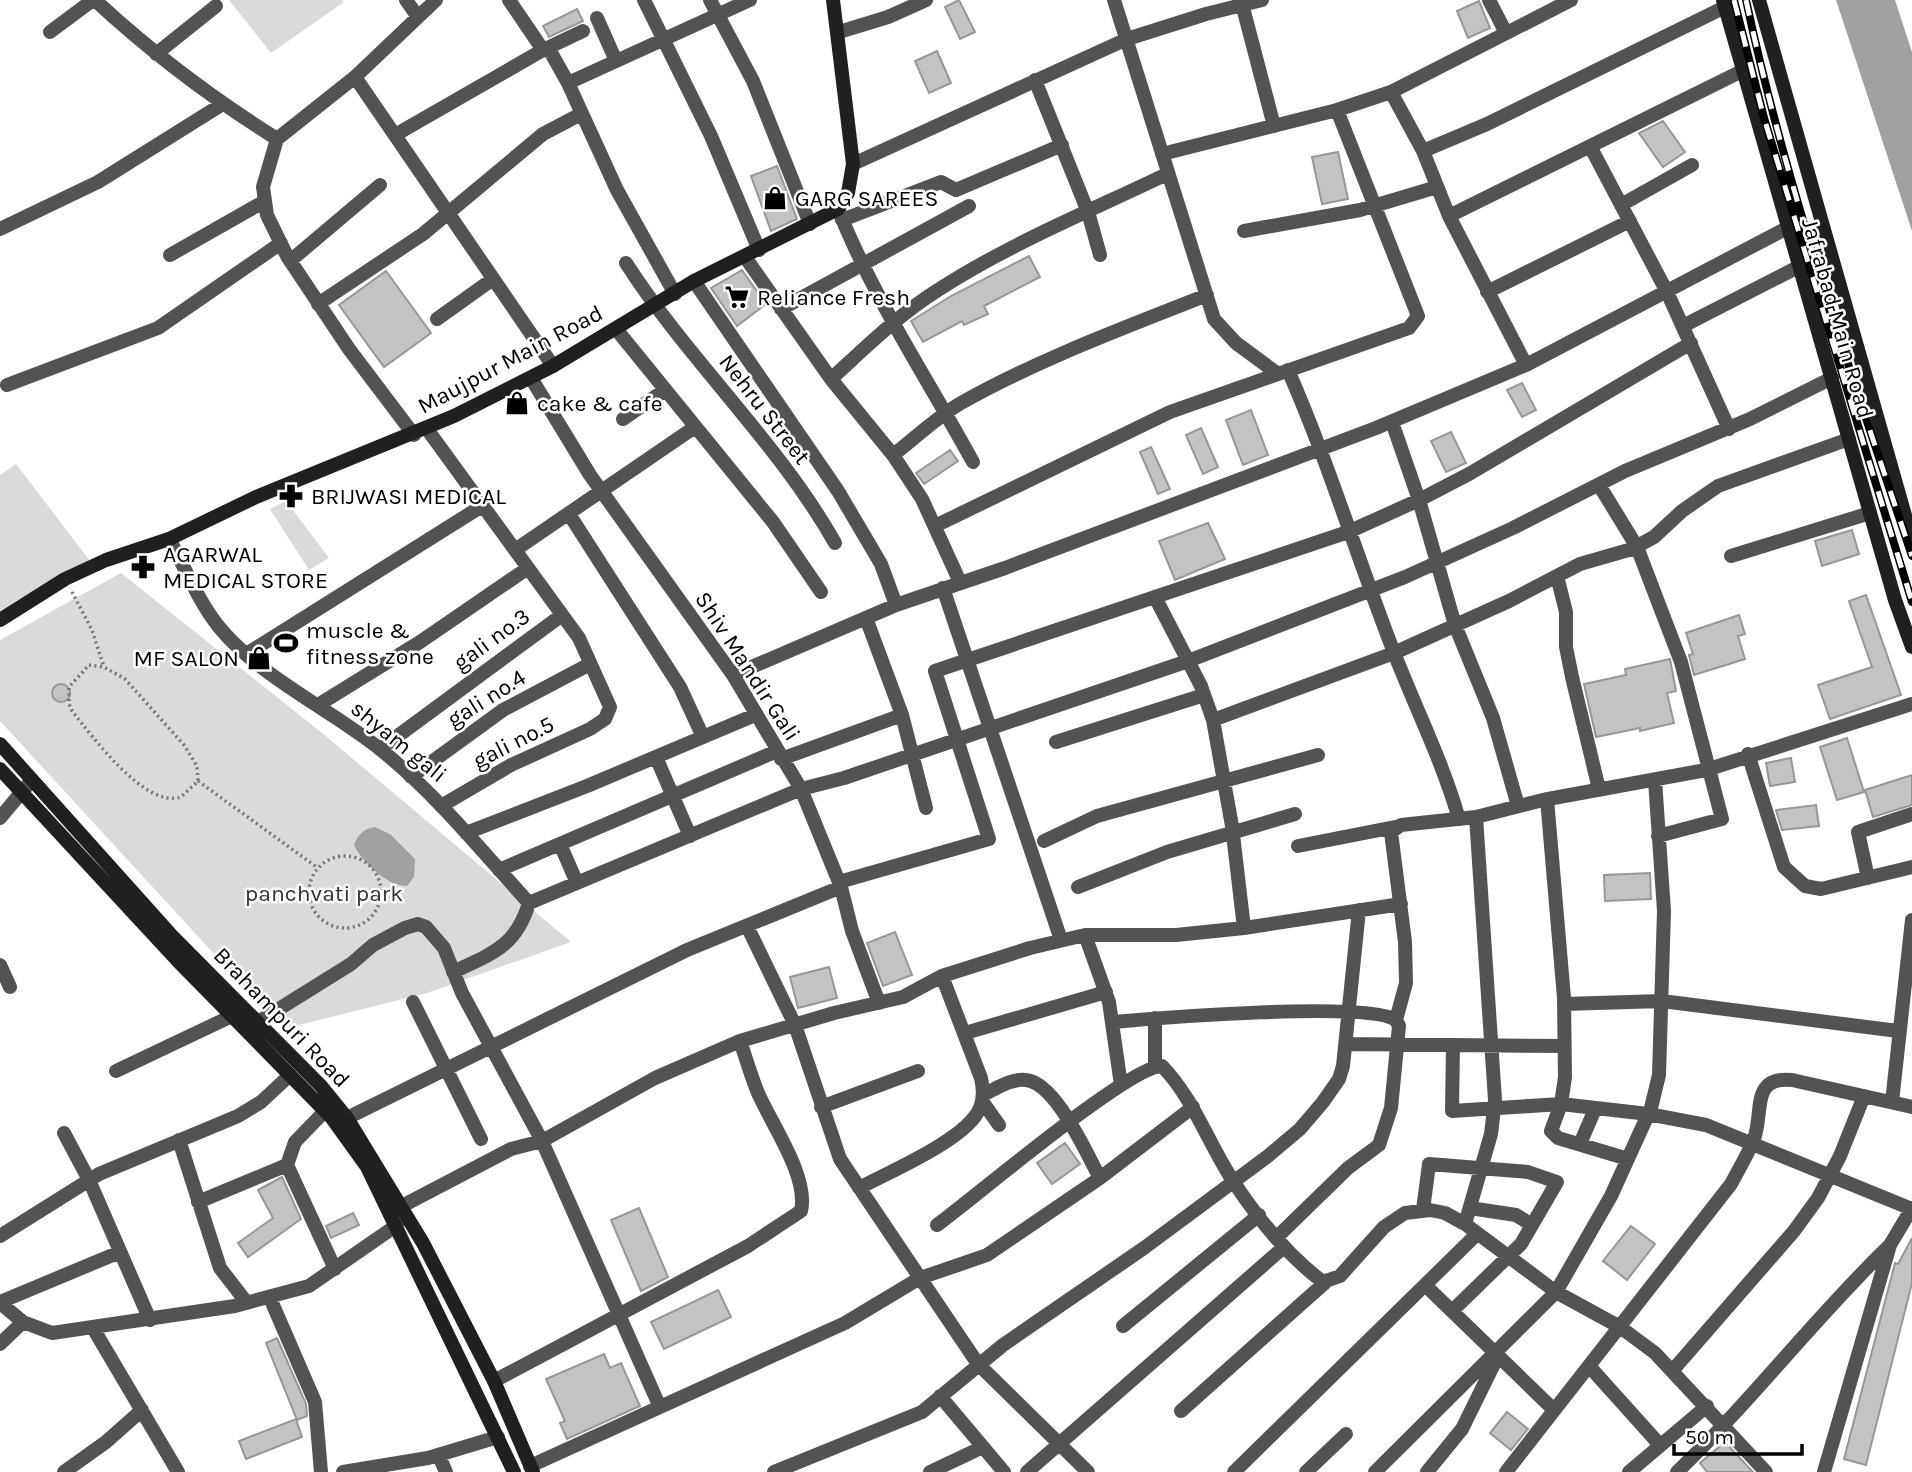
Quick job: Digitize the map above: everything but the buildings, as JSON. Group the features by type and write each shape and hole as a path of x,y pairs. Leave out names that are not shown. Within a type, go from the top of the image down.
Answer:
{"street":[{"path":"50,32 94,0 156,54 221,105 277,139"},
{"path":"406,0 418,17"},
{"path":"436,0 355,76 277,139 263,187 267,215 290,261 318,304 482,506 579,638 590,664"},
{"path":"509,0 542,50 554,54 617,190 675,294"},
{"path":"644,0 711,136 759,250"},
{"path":"710,0 753,81 810,225"},
{"path":"568,83 750,0"},
{"path":"833,0 853,164 848,193 840,215 860,264 892,324 973,462"},
{"path":"839,32 888,17 926,0"},
{"path":"1114,0 1214,319 1222,329 1283,372 1320,447 1348,532 1394,653 1445,770 1459,819"},
{"path":"853,164 1127,39 1242,2 1262,0"},
{"path":"1489,0 1506,33"},
{"name":"Jafrabad Main Road","path":"1759,0 1912,541"},
{"path":"1162,154 1337,110 1391,92 1565,1"},
{"path":"1242,2 1274,126"},
{"path":"1423,151 1488,124 1724,3"},
{"name":"Jafrabad Main Road","path":"1724,3 1870,513 1912,647"},
{"path":"156,54 216,6"},
{"path":"597,18 616,61"},
{"path":"395,135 542,50 583,31"},
{"path":"1449,216 1744,71"},
{"path":"355,76 553,366"},
{"path":"1035,80 1088,212 1100,255"},
{"path":"1391,92 1423,151 1449,216 1525,365"},
{"path":"0,229 98,182 221,105"},
{"path":"935,526 1170,412 1409,328 1416,321 1418,316 1337,110"},
{"path":"318,304 423,234 534,140 581,114"},
{"path":"840,215 941,181 956,190 1062,145"},
{"path":"1590,146 1667,292 1729,429"},
{"path":"1621,205 1692,165"},
{"path":"831,379 892,324 938,289 1009,249 1167,174"},
{"path":"290,261 380,185"},
{"path":"1244,231 1375,206 1437,187"},
{"path":"170,255 265,201"},
{"path":"782,309 969,206"},
{"name":"Maujpur Main Road","path":"0,620 65,579 106,560 169,539 256,497 421,432 553,366 694,281 810,225 840,215"},
{"path":"1487,292 1630,221"},
{"path":"733,675 896,605 1392,422 1525,365 1788,227"},
{"path":"7,385 158,328 281,243"},
{"path":"745,257 831,379 893,456 935,526 960,582"},
{"name":"Nehru Street","path":"626,263 654,306 764,443 823,522 835,543"},
{"path":"1683,326 1800,266"},
{"path":"437,319 493,279"},
{"path":"694,281 838,491 881,564 896,605"},
{"path":"893,456 946,414 1042,362 1207,295"},
{"path":"616,329 773,522 821,592"},
{"path":"346,1118 489,1045 687,950 840,885 989,839 935,671 1348,532 1419,500 1691,343"},
{"name":"Shiv Mandir Gali","path":"531,378 602,492 733,675 801,789 840,885 852,931 879,1003"},
{"path":"453,972 509,942 522,928 529,903 801,789 912,755 1188,661 1372,590 1513,528 1599,485 1729,429 1832,378"},
{"path":"623,419 665,390"},
{"path":"1392,422 1438,561 1455,625 1493,718 1518,806"},
{"path":"515,550 695,427"},
{"path":"1213,720 1394,653 1580,564 1637,547 1718,486 1849,439"},
{"path":"1599,485 1637,547 1681,662 1711,768 1722,819 1658,836"},
{"path":"248,653 482,506"},
{"path":"1731,556 1870,513"},
{"path":"569,514 680,687 703,737"},
{"name":"shyam gali","path":"169,539 218,626 273,676 380,749 441,806 529,903"},
{"path":"318,705 420,642 528,568"},
{"path":"1557,576 1566,612 1566,647 1572,677 1600,789"},
{"path":"943,588 1061,940"},
{"path":"1155,597 1188,661 1213,720 1232,832 1244,928"},
{"name":"gali no.3","path":"380,749 562,615"},
{"path":"866,618 902,715 926,808"},
{"name":"gali no.5","path":"441,806 511,765 605,719 610,707 590,664"},
{"name":"gali no.4","path":"411,777 503,710 590,664"},
{"path":"1056,742 1204,695"},
{"path":"1298,846 1395,827 1476,817 1548,799 1711,768 1748,754 1912,704"},
{"path":"466,833 755,715"},
{"path":"499,870 673,796 779,755 902,715"},
{"name":"Brahampuri Road","path":"0,744 232,1016 250,1026 314,1078 346,1118 402,1206 494,1381 531,1469"},
{"path":"1748,754 1784,867 1794,879 1805,886 1822,889 1912,867"},
{"path":"1044,841 1097,816 1318,755"},
{"path":"656,757 690,836"},
{"name":"Brahampuri Road","path":"0,769 250,1026 290,1076 325,1111 367,1167 514,1472"},
{"path":"1375,1472 1556,1292 1611,1196 1648,1114 1659,1075 1664,911 1655,780"},
{"path":"0,818 32,781"},
{"path":"1548,799 1564,1004 1565,1077 1561,1104 1552,1126 1553,1135 1628,1159"},
{"path":"1078,887 1167,852 1295,814"},
{"path":"1868,878 1858,832 1912,814"},
{"path":"1465,1224 1483,1167 1494,1108 1493,1044 1476,817"},
{"path":"1027,1472 1280,1242 1348,1168 1380,1145 1391,1108 1398,1046 1399,1026 1396,1020 1406,983 1401,904 1389,834 1395,827"},
{"path":"560,844 577,883"},
{"path":"402,1206 511,1149 542,1141 655,1078 740,1041 903,997 942,976 1061,940 1086,935 1176,935 1244,928 1401,904"},
{"path":"774,1472 922,1412 978,1364 1144,1248 1300,1129 1339,1079 1359,910"},
{"path":"1892,1102 1912,920"},
{"path":"250,1026 336,973 373,945 418,924 435,935 444,948 489,1045 542,1141 659,1405"},
{"path":"747,926 795,1024 840,1158 978,1364 1088,1472"},
{"path":"1086,935 1114,1022 1121,1086"},
{"path":"0,965 9,987"},
{"path":"942,976 965,1033 983,1098 999,1125"},
{"path":"965,1033 1106,992"},
{"path":"1564,1004 1662,1001 1898,1031"},
{"path":"413,1002 481,1139"},
{"path":"1114,1022 1154,1018 1349,1012 1383,1015 1396,1020"},
{"path":"116,1071 232,1016"},
{"path":"1154,1018 1155,1066"},
{"path":"494,1381 748,1246 801,1211 804,1199 796,1170 757,1090 740,1041"},
{"path":"1345,1044 1564,1046"},
{"path":"1453,1045 1452,1111 1561,1104 1648,1114 1706,1125 1912,1209 1890,1245 1856,1278 1726,1426 1676,1472"},
{"path":"937,1225 1069,1122 1121,1086 1155,1066 1162,1066 1193,1107 1233,1180 1259,1215 1304,1268 1323,1282 1340,1276 1384,1227 1405,1213 1423,1210 1446,1213 1465,1224 1556,1292 1620,1327 1673,1370 1766,1472"},
{"path":"821,1107 918,1071"},
{"path":"0,1236 89,1180 238,1116 261,1102 290,1076"},
{"path":"859,1188 933,1149 977,1115 983,1098 1016,1081 1026,1080 1037,1084 1053,1098 1100,1178"},
{"path":"1506,1472 1712,1212 1731,1184 1753,1142 1762,1094 1772,1081 1792,1080 1912,1107"},
{"path":"1673,1370 1794,1231 1831,1174 1864,1097"},
{"path":"531,1469 659,1405 845,1323 920,1278 987,1255 1100,1178 1193,1107"},
{"path":"1580,1144 1595,1109"},
{"path":"325,1111 295,1142 287,1165 335,1269"},
{"path":"64,1133 89,1180 150,1321"},
{"path":"178,1140 220,1268 247,1303"},
{"path":"1423,1210 1429,1164 1528,1171 1557,1182 1532,1226 1509,1257 1452,1311"},
{"path":"198,1202 287,1165"},
{"path":"1470,1208 1516,1215 1532,1226"},
{"path":"1123,1326 1259,1215"},
{"path":"120,1252 0,1303 23,1322 52,1334 150,1321 247,1303 309,1286 397,1225"},
{"path":"1234,1472 1477,1234"},
{"path":"1824,1472 1890,1245"},
{"path":"1181,1411 1328,1280"},
{"path":"1425,1285 1554,1410"},
{"path":"270,1298 312,1394 321,1472"},
{"path":"0,1344 23,1322"},
{"path":"93,1328 178,1472"},
{"path":"1426,1472 1462,1429 1496,1354"},
{"path":"1589,1366 1660,1445"},
{"path":"940,1396 1004,1472"},
{"path":"1629,1472 1707,1406"},
{"path":"64,1472 106,1442 142,1410"},
{"path":"1306,1472 1346,1434"},
{"path":"344,1472 439,1456 498,1437"},
{"path":"930,1472 983,1447"},
{"path":"439,1456 446,1472"}],"path":[{"path":"65,579 92,630 104,667"},
{"path":"89,665 104,667 125,679 184,746 197,766 198,781 181,797 175,799 151,793 134,781 82,723 69,704 69,687 83,668 89,665"},
{"path":"198,781 318,868"},
{"path":"348,855 368,866 376,876 382,898 370,919 349,928 337,927 318,914 310,892 318,868 336,856 348,855"}],"green space":[{"path":"229,0 342,0 344,2 271,53"},
{"path":"16,464 90,561 0,616 0,475"},
{"path":"286,501 329,558 309,570 270,509"},
{"name":"panchvati park","path":"121,573 322,733 571,942 427,993 283,1029 0,721 0,640"}],"shaded area":[{"path":"1836,0 1895,0 1912,52 1912,231"},
{"path":"375,827 390,834 415,859 414,877 407,886 392,882 376,872 354,845 362,833"}],"railway":[{"path":"1734,0 1764,118 1912,602"},
{"path":"1746,0 1800,210 1912,556"}],"place":[{"name":"GARG SAREES","path":"775,198"},
{"name":"Reliance Fresh","path":"737,297"},
{"name":"cake & cafe","path":"517,403"},
{"name":"BRIJWASI MEDICAL","path":"291,496"},
{"name":"AGARWAL MEDICAL STORE","path":"143,567"},
{"name":"muscle & fitness zone","path":"286,643"},
{"name":"MF SALON","path":"259,658"}]}
